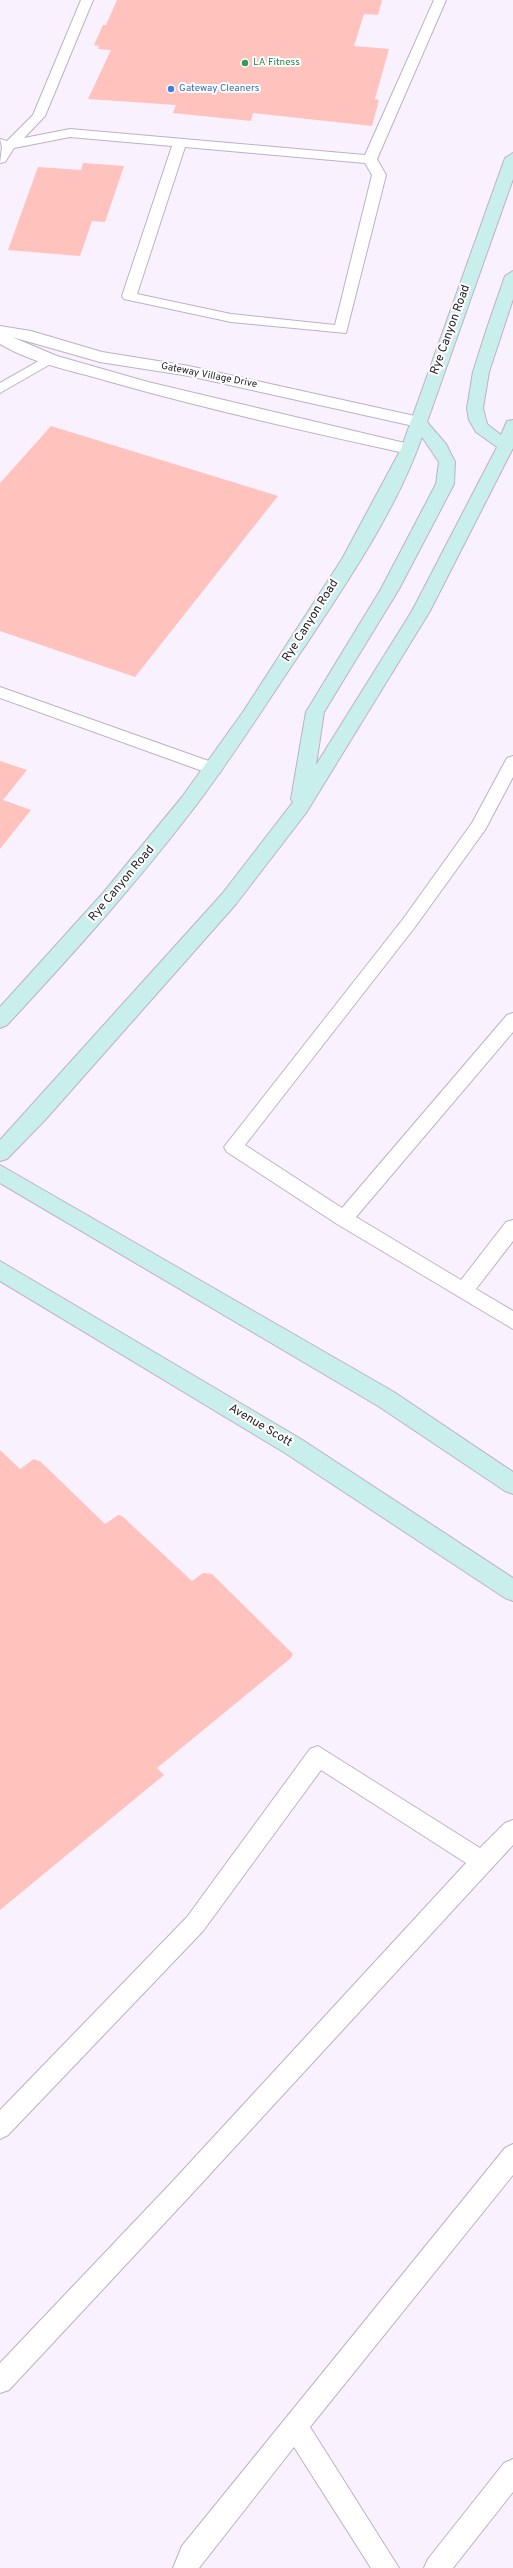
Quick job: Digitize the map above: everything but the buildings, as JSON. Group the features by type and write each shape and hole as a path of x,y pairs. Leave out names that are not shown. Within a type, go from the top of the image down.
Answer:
{"main road":[{"name":"Rye Canyon Road","path":"0,1020 81,933 214,769 322,608 397,476 409,449 513,158"},
{"path":"510,446 490,437 482,428 476,419 475,397 513,276"},
{"path":"299,808 315,712 390,589 445,484 447,462 440,448 418,422"},
{"path":"0,1153 38,1114 229,899 299,808 421,612 510,446 513,425"},
{"path":"0,1173 386,1399 513,1484"},
{"name":"Avenue Scott","path":"0,1270 293,1446 513,1591"}],"street":[{"name":"Gateway Village Drive","path":"0,331 25,334 100,356 196,373 317,398 418,422"},
{"name":"Gateway Village Drive","path":"0,337 13,346 49,359 137,385 409,449"}],"lane":[{"path":"0,159 5,144 39,116 87,0"},
{"path":"370,159 440,0"},
{"path":"5,144 70,133 370,159"},
{"path":"180,142 130,296 231,318 341,330 378,175 370,159"},
{"path":"0,389 49,359"},
{"path":"0,692 214,769"},
{"path":"513,762 479,826 409,923 233,1147 344,1219 464,1290 513,1321"},
{"path":"344,1219 513,1020"},
{"path":"464,1290 513,1227"},
{"path":"0,2127 195,1924 318,1756 482,1861"},
{"path":"0,2381 180,2190 482,1861 513,1830"},
{"path":"186,2568 191,2555 513,2156"},
{"path":"296,2426 386,2568"},
{"path":"437,2568 513,2472"}],"place":[{"name":"LA Fitness","path":"245,63"},
{"name":"Gateway Cleaners","path":"171,89"}]}
